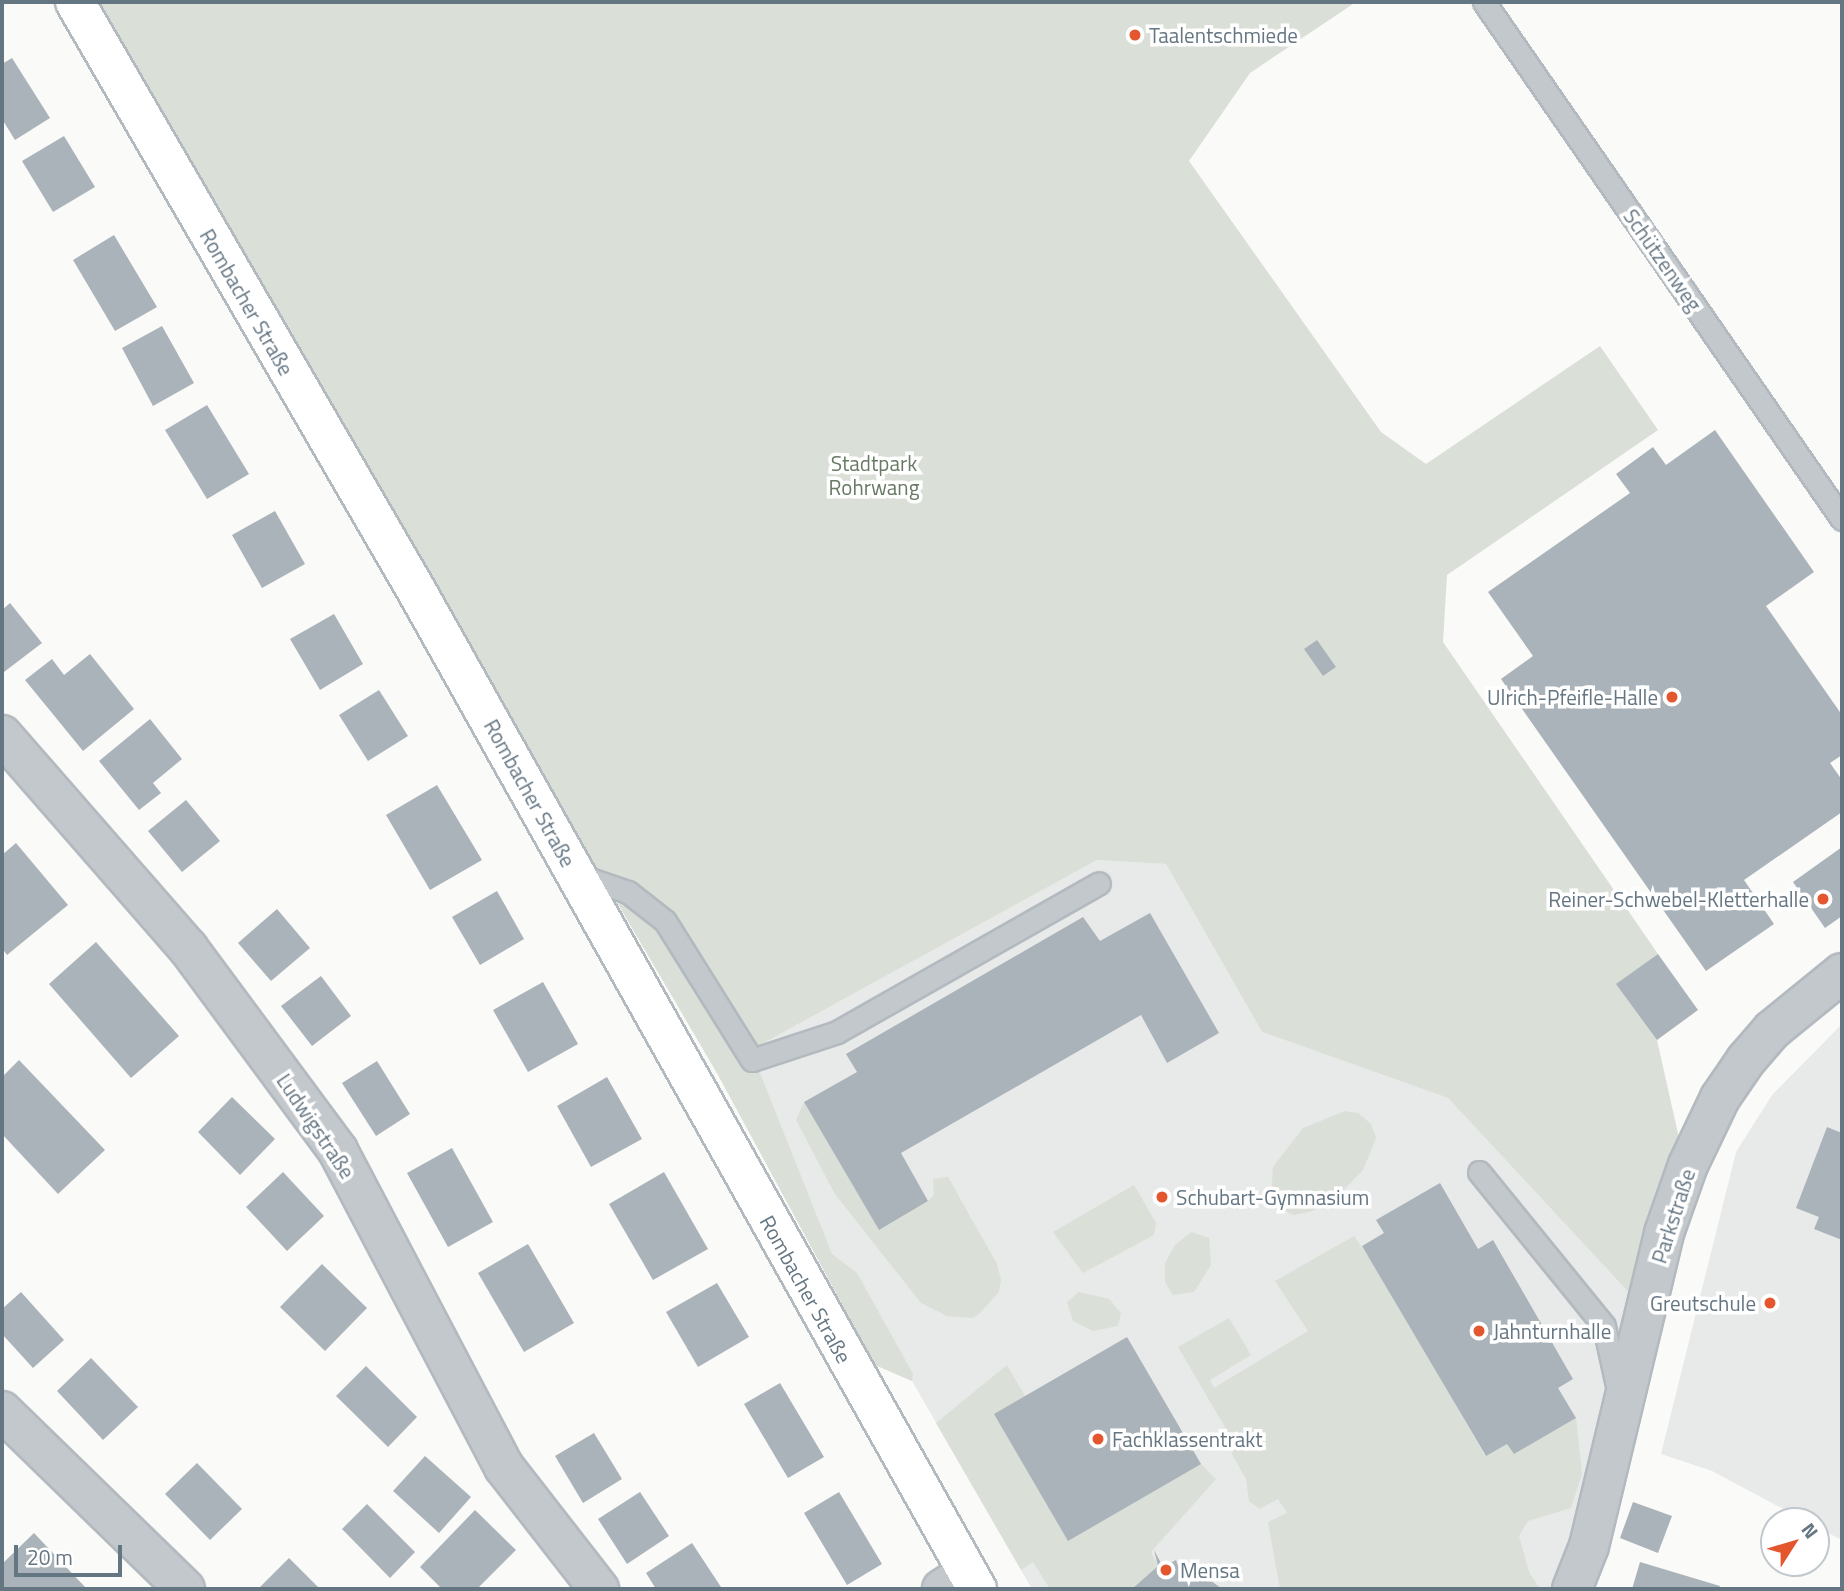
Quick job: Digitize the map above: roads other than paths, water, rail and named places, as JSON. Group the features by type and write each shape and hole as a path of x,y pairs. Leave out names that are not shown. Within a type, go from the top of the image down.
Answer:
{"main road":[{"name":"Rombacher Straße","path":"75,2 576,874 962,1584"}],"street":[{"name":"Ludwigstraße","path":"2,735 188,948 338,1151 504,1467 599,1589"},
{"name":"Parkstraße","path":"1572,1589 1589,1546 1664,1233 1688,1165 1720,1098 1772,1030 1842,973"},
{"path":"2,1411 185,1589"}],"lane":[{"name":"Schützenweg","path":"1484,2 1842,519"},
{"path":"576,874 628,892 665,921 752,1060 836,1032 1099,883"},
{"path":"1479,1172 1604,1326 1622,1406"}],"place":[{"name":"Taalentschmiede","path":"1135,35"},
{"name":"Ulrich-Pfeifle-Halle","path":"1672,697"},
{"name":"Reiner-Schwebel-Kletterhalle","path":"1823,899"},
{"name":"Schubart-Gymnasium","path":"1162,1197"},
{"name":"Greutschule","path":"1770,1303"},
{"name":"Jahnturnhalle","path":"1479,1331"},
{"name":"Fachklassentrakt","path":"1098,1439"},
{"name":"Mensa","path":"1166,1570"}],"park label":[{"name":"Stadtpark Rohrwang","path":"874,475"}]}
